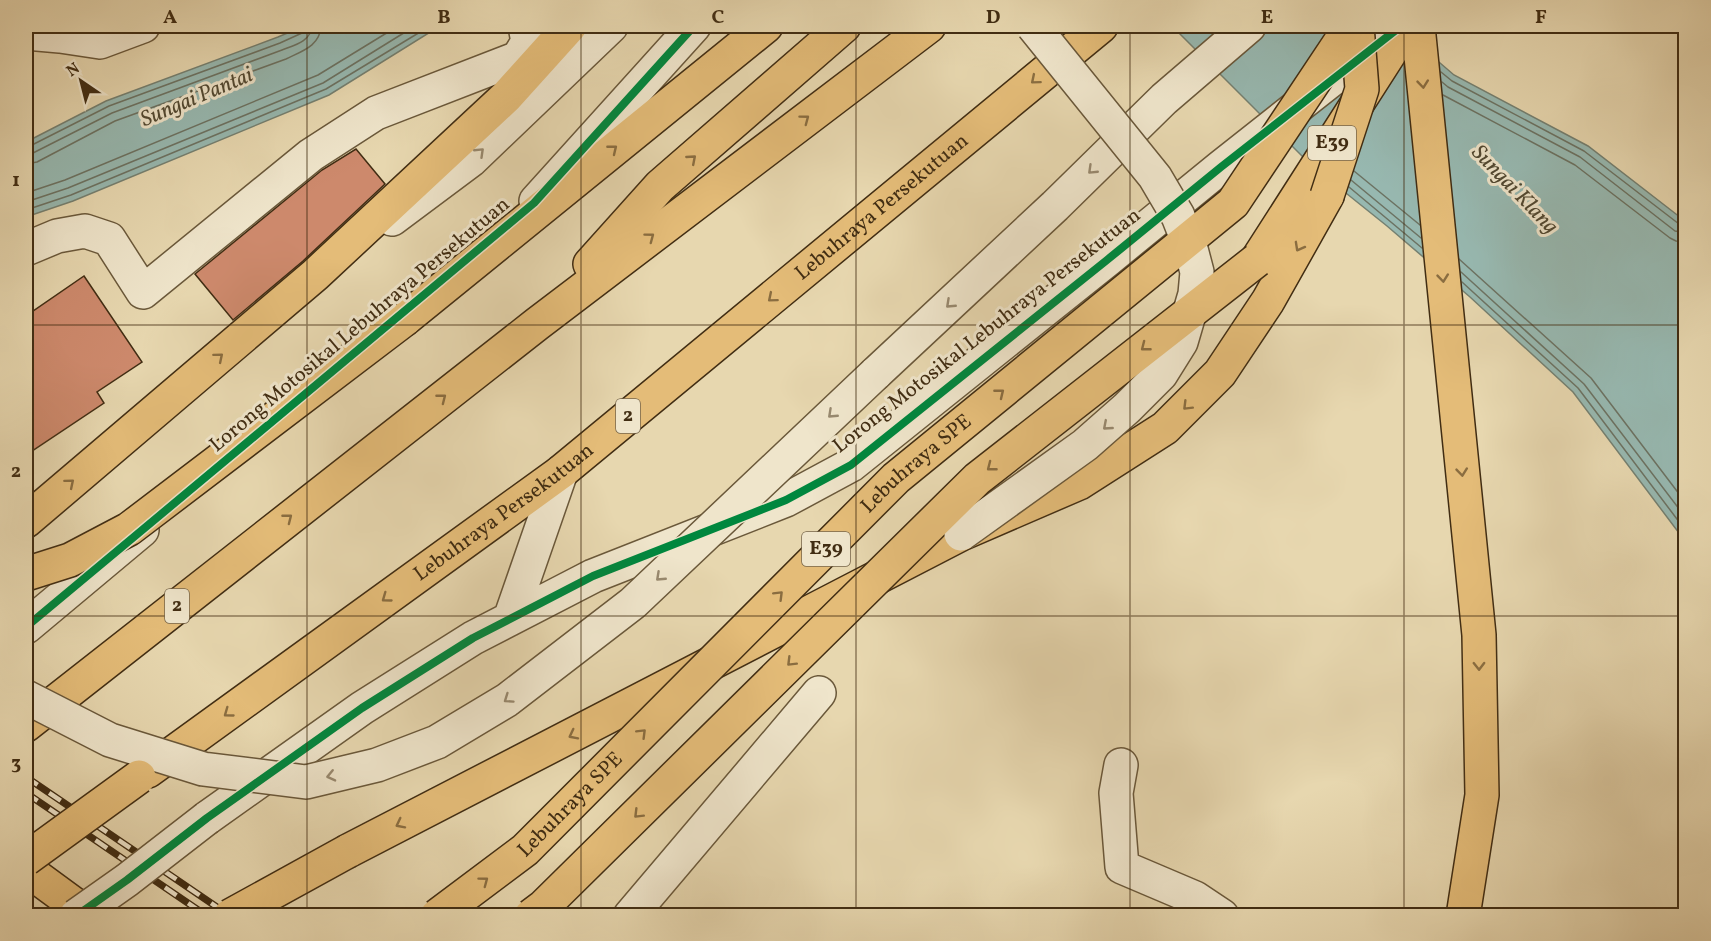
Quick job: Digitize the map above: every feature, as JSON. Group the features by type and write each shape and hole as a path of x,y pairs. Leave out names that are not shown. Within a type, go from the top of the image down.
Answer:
{"highway":[{"path":"26,521 315,275 507,97 570,26"},
{"path":"26,574 70,560 129,529 405,319 766,26"},
{"path":"537,324 660,186 844,26"},
{"name":"2","path":"26,725 537,324 929,26"},
{"name":"Lebuhraya SPE","path":"437,915 525,850 896,478 1233,203 1351,26"},
{"path":"230,915 348,851 961,534 1079,483 1165,428 1220,373 1268,302 1327,196 1362,89 1357,26"},
{"name":"E39","path":"531,915 543,907 977,479 1257,260 1407,26"},
{"path":"1418,26 1479,635 1482,795 1463,915"},
{"name":"Lebuhraya Persekutuan","path":"26,860 561,472 1099,27"},
{"path":"26,869 90,915"}],"street":[{"path":"26,33 100,42 143,26"},
{"path":"26,249 57,236 85,231 109,240 143,292 311,155 376,113 518,58 528,42 525,26"},
{"path":"315,275 471,160 611,26"},
{"name":"Lorong Motosikal Lebuhraya Persekutuan","path":"26,627 534,203 694,26"},
{"path":"961,534 1085,445 1161,374 1181,342 1195,294 1197,272 1191,249 1178,216 1155,177 1033,26"},
{"path":"26,697 110,740 203,769 306,782 377,765 437,742 507,700 633,603 1054,206 1164,99 1249,26"},
{"name":"Lorong Motosikal Lebuhraya Persekutuan","path":"76,915 362,708 472,638 593,576 786,500 851,465 1221,167 1401,26"},
{"path":"510,619 561,472"},
{"path":"630,915 819,693"},
{"path":"1120,765 1116,793 1122,867 1195,898 1222,915"}],"water":[{"name":"Sungai Pantai","path":"304,26 440,26 329,95 73,201 26,217 26,142 106,101"},
{"name":"Sungai Klang","path":"1172,26 1397,26 1454,75 1588,146 1685,221 1685,541 1573,392 1470,297 1311,165"}],"building":[{"path":"356,149 385,184 303,261 233,320 195,274 322,170"},
{"path":"84,276 142,362 97,392 104,403 26,455 26,316"}],"railway":[{"path":"26,777 230,916"},
{"path":"26,793 207,916"}],"cycle path":[{"path":"26,627 534,203 694,26"},
{"path":"76,916 207,818 362,708 473,638 593,576 786,500 851,465 1221,167 1401,26"}]}
